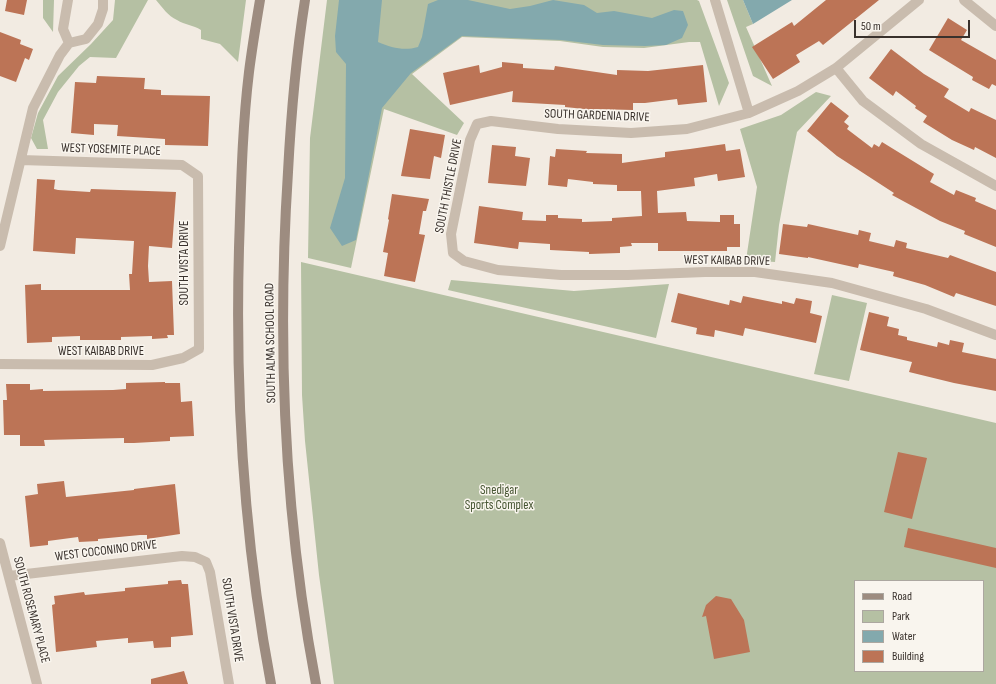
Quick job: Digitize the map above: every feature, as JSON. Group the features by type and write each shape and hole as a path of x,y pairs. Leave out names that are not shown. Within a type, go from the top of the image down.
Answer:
{"main road":[{"path":"260,0 248,85 240,202 238,294 239,370 242,444 250,537 262,631 271,684"},
{"name":"SOUTH ALMA SCHOOL ROAD","path":"305,0 291,111 285,221 283,355 287,448 295,541 304,612 316,684"}],"street":[{"path":"68,0 63,29 69,43"},
{"path":"0,246 33,108 60,55 69,43 86,39 98,24 103,9 103,0"},
{"path":"715,0 749,113"},
{"name":"SOUTH GARDENIA DRIVE","path":"477,124 491,121 558,129 631,133 687,129 749,113 798,91 836,68 920,0"},
{"path":"964,0 996,26"},
{"path":"836,68 863,101 892,123 921,144 996,186"},
{"name":"SOUTH THISTLE DRIVE","path":"453,253 451,234 470,140 477,124"},
{"name":"WEST YOSEMITE PLACE","path":"21,160 182,165 198,176"},
{"name":"SOUTH VISTA DRIVE","path":"198,176 198,349"},
{"name":"WEST KAIBAB DRIVE","path":"453,253 464,261 498,270 561,275 628,276 705,272 755,272 832,283 926,309 996,335"},
{"name":"WEST KAIBAB DRIVE","path":"0,364 152,365 183,358 198,349"},
{"name":"SOUTH ROSEMARY PLACE","path":"0,543 37,684"},
{"name":"WEST COCONINO DRIVE","path":"9,576 182,556 195,557 206,562"},
{"name":"SOUTH VISTA DRIVE","path":"206,562 210,572 229,684"}],"green space":[{"path":"43,0 54,0 53,32 43,18"},
{"path":"115,0 148,0 116,58 90,57 79,66 58,92 43,120 48,149 37,149 31,138 38,113 58,76 113,20"},
{"path":"156,0 246,0 238,62 220,44 201,39 201,30 180,22 171,16"},
{"path":"327,0 697,0 699,1 729,83 719,106 700,42 644,48 603,47 560,41 462,37 412,74 464,123 457,135 384,109 351,268 308,258 310,138"},
{"path":"727,0 743,0 753,24 746,27 772,86 753,76"},
{"path":"816,92 831,96 797,132 779,225 775,262 746,260 757,187 740,129 781,115"},
{"name":"Snedigar Sports Complex","path":"301,262 996,423 996,684 334,684 319,575 305,441 302,395"},
{"path":"451,280 574,291 669,284 656,338 448,290"},
{"path":"832,295 867,303 849,381 814,374"}],"water":[{"path":"339,0 382,0 378,42 403,49 418,47 422,37 428,4 438,0 468,0 510,9 553,0 584,5 597,13 614,11 652,18 674,10 683,11 688,25 682,38 666,45 603,45 561,40 462,36 411,73 382,108 356,240 342,246 330,228 345,178 346,64 336,52 335,36"},
{"path":"743,0 792,0 753,24"}],"building":[{"path":"7,0 27,0 24,15 5,11"},
{"path":"826,0 879,0 823,45 819,41 796,55 800,62 773,79 752,47 792,22 794,26"},
{"path":"948,18 967,30 961,40 996,60 996,86 992,84 989,89 972,80 973,77 929,50"},
{"path":"0,32 21,40 20,44 33,49 29,60 25,58 16,82 0,76"},
{"path":"891,49 924,74 949,89 944,97 969,112 971,108 996,120 996,158 975,147 974,150 952,140 923,122 927,116 915,108 916,106 896,91 893,96 869,78"},
{"path":"502,62 523,64 523,68 554,70 555,66 617,75 617,70 648,71 703,65 707,102 678,105 677,99 633,103 633,110 594,110 565,107 565,105 512,102 513,91 450,105 443,73 479,65 480,73 502,67"},
{"path":"97,76 145,78 144,89 161,90 161,95 210,96 208,146 165,145 165,139 117,136 118,125 94,124 94,135 71,133 75,82 96,83"},
{"path":"831,102 849,116 844,122 849,126 847,129 872,148 874,144 879,147 882,142 934,174 930,182 954,195 956,190 976,198 975,201 996,210 996,247 964,234 965,231 940,221 892,195 894,193 837,156 807,131"},
{"path":"410,129 445,135 441,158 434,156 430,179 401,176"},
{"path":"725,144 726,151 740,149 745,177 718,181 717,174 694,178 695,186 657,191 658,213 686,212 687,221 720,222 720,215 734,215 734,224 740,224 740,247 727,247 727,251 658,251 658,243 631,243 632,246 620,247 620,253 589,254 589,252 550,250 550,244 519,242 518,249 474,243 479,206 523,212 522,220 546,221 546,215 558,215 558,218 582,219 582,222 612,221 612,218 642,216 641,191 617,191 617,185 593,184 593,182 568,179 567,187 548,185 550,156 555,157 556,149 587,151 586,153 622,154 622,163 665,157 665,152"},
{"path":"492,145 516,147 515,156 530,158 526,186 488,183"},
{"path":"37,179 55,180 54,189 58,190 90,192 91,189 176,192 172,248 149,246 148,266 149,282 172,281 174,335 167,335 168,338 152,339 152,336 121,337 121,340 80,340 80,336 52,337 52,342 27,343 25,285 41,284 41,290 130,290 129,274 132,274 134,241 76,238 75,254 33,251"},
{"path":"392,194 429,199 426,211 423,211 419,234 425,235 415,282 384,276 388,253 383,252"},
{"path":"783,224 807,227 808,224 858,235 859,230 871,233 869,241 894,247 896,240 907,243 906,248 948,258 950,255 996,272 996,306 956,293 954,297 925,285 893,276 894,272 859,264 858,268 808,257 779,254"},
{"path":"678,293 729,305 730,300 741,303 743,296 782,304 782,301 794,304 796,298 812,301 810,313 822,316 816,343 745,328 743,336 715,330 714,337 696,334 697,328 671,322"},
{"path":"869,312 889,317 887,326 899,329 898,335 907,337 907,340 937,347 938,342 949,345 950,340 964,343 962,352 996,359 996,391 909,372 912,362 860,350"},
{"path":"126,383 180,383 181,402 192,401 194,436 170,437 170,441 134,443 124,443 124,438 44,440 45,446 20,446 20,435 4,435 3,400 7,400 6,384 30,384 30,390 43,389 43,391 113,390 126,389"},
{"path":"898,452 927,458 912,519 884,512"},
{"path":"64,481 66,497 175,484 180,534 147,539 147,535 140,535 79,542 78,537 48,541 48,545 30,547 25,496 38,494 37,484"},
{"path":"908,528 996,548 996,568 904,547"},
{"path":"181,580 182,584 188,584 193,635 171,637 171,647 154,648 153,641 128,643 128,638 96,641 97,647 56,652 52,605 55,604 54,596 84,592 85,595 125,591 125,588 168,584 168,581"},
{"path":"716,596 731,599 744,620 750,652 714,659 706,616 702,617 706,605"},
{"path":"184,671 188,684 151,684 151,679"}]}
